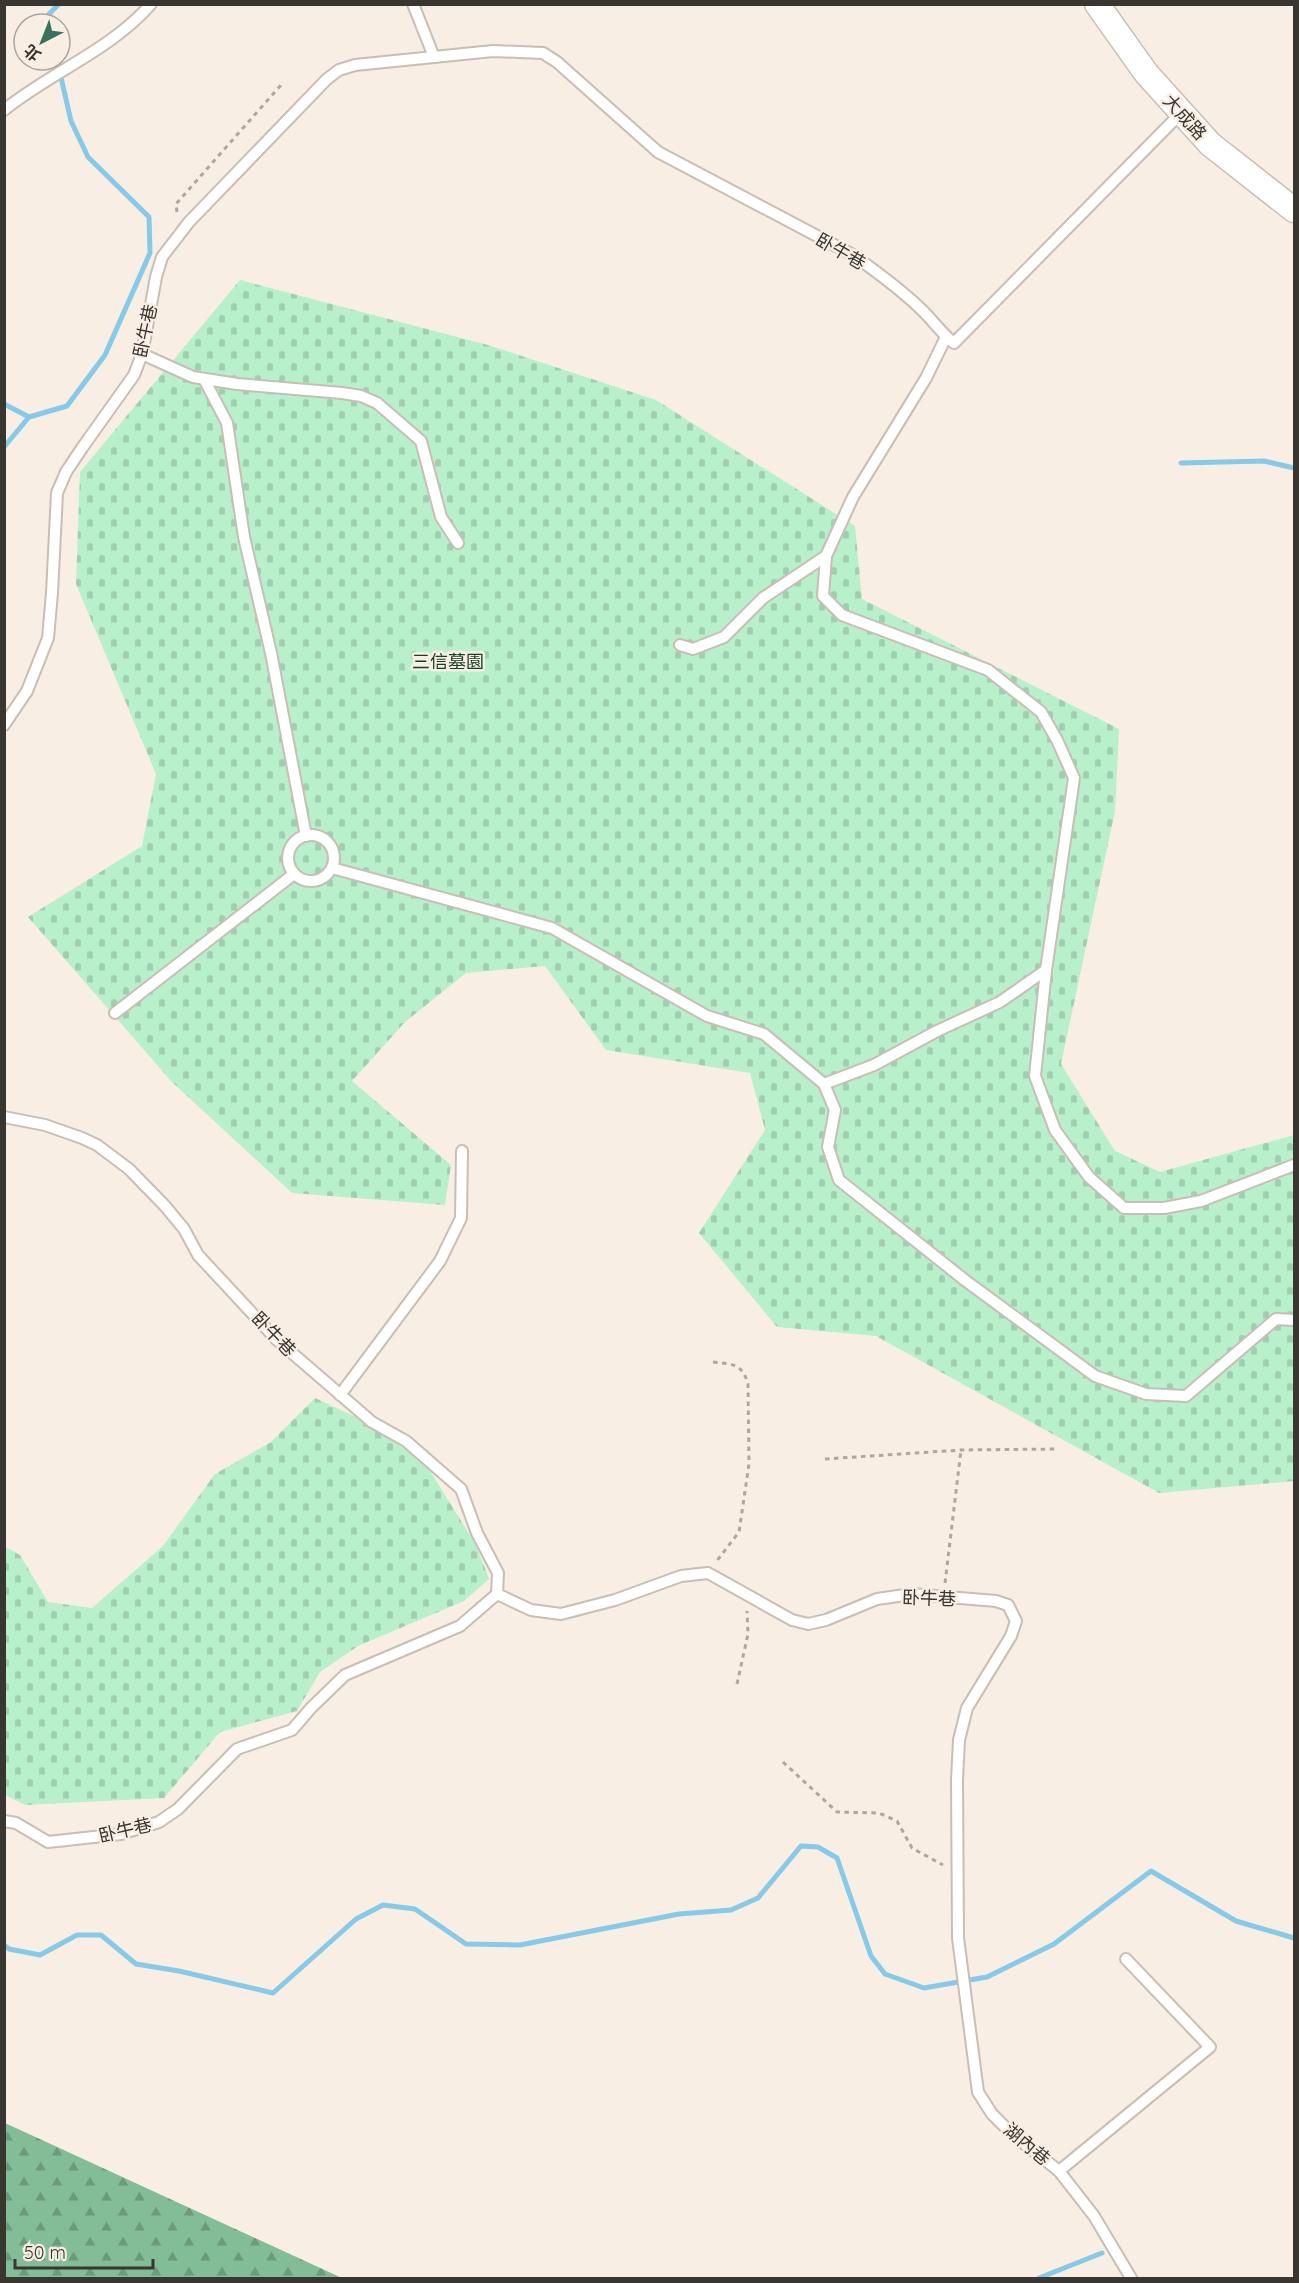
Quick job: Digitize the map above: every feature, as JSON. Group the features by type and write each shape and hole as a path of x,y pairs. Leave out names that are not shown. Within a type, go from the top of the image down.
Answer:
{"street":[{"name":"大成路","path":"1096,4 1146,73 1180,113 1210,144 1294,210"}],"lane":[{"path":"4,110 127,30 151,4"},
{"path":"413,4 434,57"},
{"name":"卧牛巷","path":"4,725 27,691 48,638 57,493 71,464 134,375 142,354 156,277 162,257 180,232 339,70 355,65 493,51 543,52 658,152 853,255 924,312 946,337"},
{"path":"1180,113 954,343 946,337 926,378 853,497 826,556 823,596 843,615 988,670 1041,712 1057,740 1074,778 1046,970 1035,1076 1055,1130 1089,1177 1124,1208 1164,1208 1202,1201 1294,1165"},
{"path":"142,354 193,377 237,384 342,393 360,396 377,403 422,441 441,517 458,543"},
{"path":"204,379 227,423 244,537 271,653 306,836"},
{"path":"680,645 693,649 724,637 763,598 826,556"},
{"path":"306,836 315,836 329,844 333,852 332,868 327,874 314,880 307,880 294,873 290,867 289,851 299,839 306,836"},
{"path":"332,868 552,928 707,1016 764,1034 824,1084 835,1110 828,1147 839,1180 966,1281 1095,1376 1146,1394 1186,1396 1276,1319 1294,1320"},
{"path":"115,1012 294,873"},
{"path":"824,1084 874,1065 937,1031 1000,1002 1046,970"},
{"name":"卧牛巷","path":"4,1117 45,1125 82,1138 97,1145 129,1169 184,1229 198,1255 277,1340 372,1422 406,1441 461,1489 477,1533 498,1573 497,1594 460,1626 345,1675 292,1730 237,1749 172,1815 159,1822 121,1834 48,1842 16,1823 4,1821"},
{"path":"340,1395 440,1261 461,1218 462,1151"},
{"path":"497,1594 531,1610 561,1614 615,1600 681,1576 708,1573"},
{"name":"卧牛巷","path":"708,1573 792,1620 808,1624 826,1620 877,1599 912,1594 1008,1605 1016,1621 1011,1636 967,1708 959,1740 958,1938 962,1969"},
{"path":"1059,2171 1210,2047 1126,1959"},
{"name":"湖內巷","path":"962,1969 978,2092 992,2114 1011,2133 1059,2171 1094,2216 1131,2278"}],"path":[{"path":"180,232 177,204 280,85"},
{"path":"708,1573 739,1532 749,1464 748,1384 744,1372 734,1365 713,1362"},
{"path":"825,1459 961,1450 1058,1449"},
{"path":"943,1597 961,1450"},
{"path":"737,1684 748,1634 746,1594"},
{"path":"783,1762 837,1812 879,1813 897,1821 912,1848 958,1874"}],"green space":[{"name":"三信墓園","path":"240,280 488,345 656,400 855,526 862,599 1119,729 1115,811 1061,1064 1115,1151 1160,1172 1294,1135 1294,1481 1159,1493 876,1336 777,1327 699,1233 765,1130 750,1073 606,1050 545,966 466,973 405,1022 352,1081 451,1165 445,1205 292,1193 172,1082 28,917 142,846 156,774 76,584 80,472"},
{"path":"315,1398 371,1424 427,1466 476,1545 489,1579 464,1601 358,1646 320,1672 297,1711 220,1732 164,1798 25,1805 5,1795 4,1546 20,1555 48,1602 92,1608 163,1546 215,1474 271,1442"},
{"path":"5,2123 342,2278 5,2278"}],"waterway":[{"path":"51,12 59,4"},
{"path":"4,404 29,417 67,406 105,355 150,253 149,217 88,157 71,121 60,72"},
{"path":"4,447 29,417"},
{"path":"1181,463 1264,461 1294,468"},
{"path":"4,1945 9,1949 40,1955 77,1935 101,1935 136,1964 179,1971 273,1993 356,1919 383,1905 415,1909 466,1944 520,1945 679,1914 731,1910 758,1898 801,1846 818,1847 837,1858 871,1956 885,1974 924,1988 987,1977 1054,1944 1151,1871 1236,1921 1294,1938"},
{"path":"1039,2278 1102,2253"}]}
